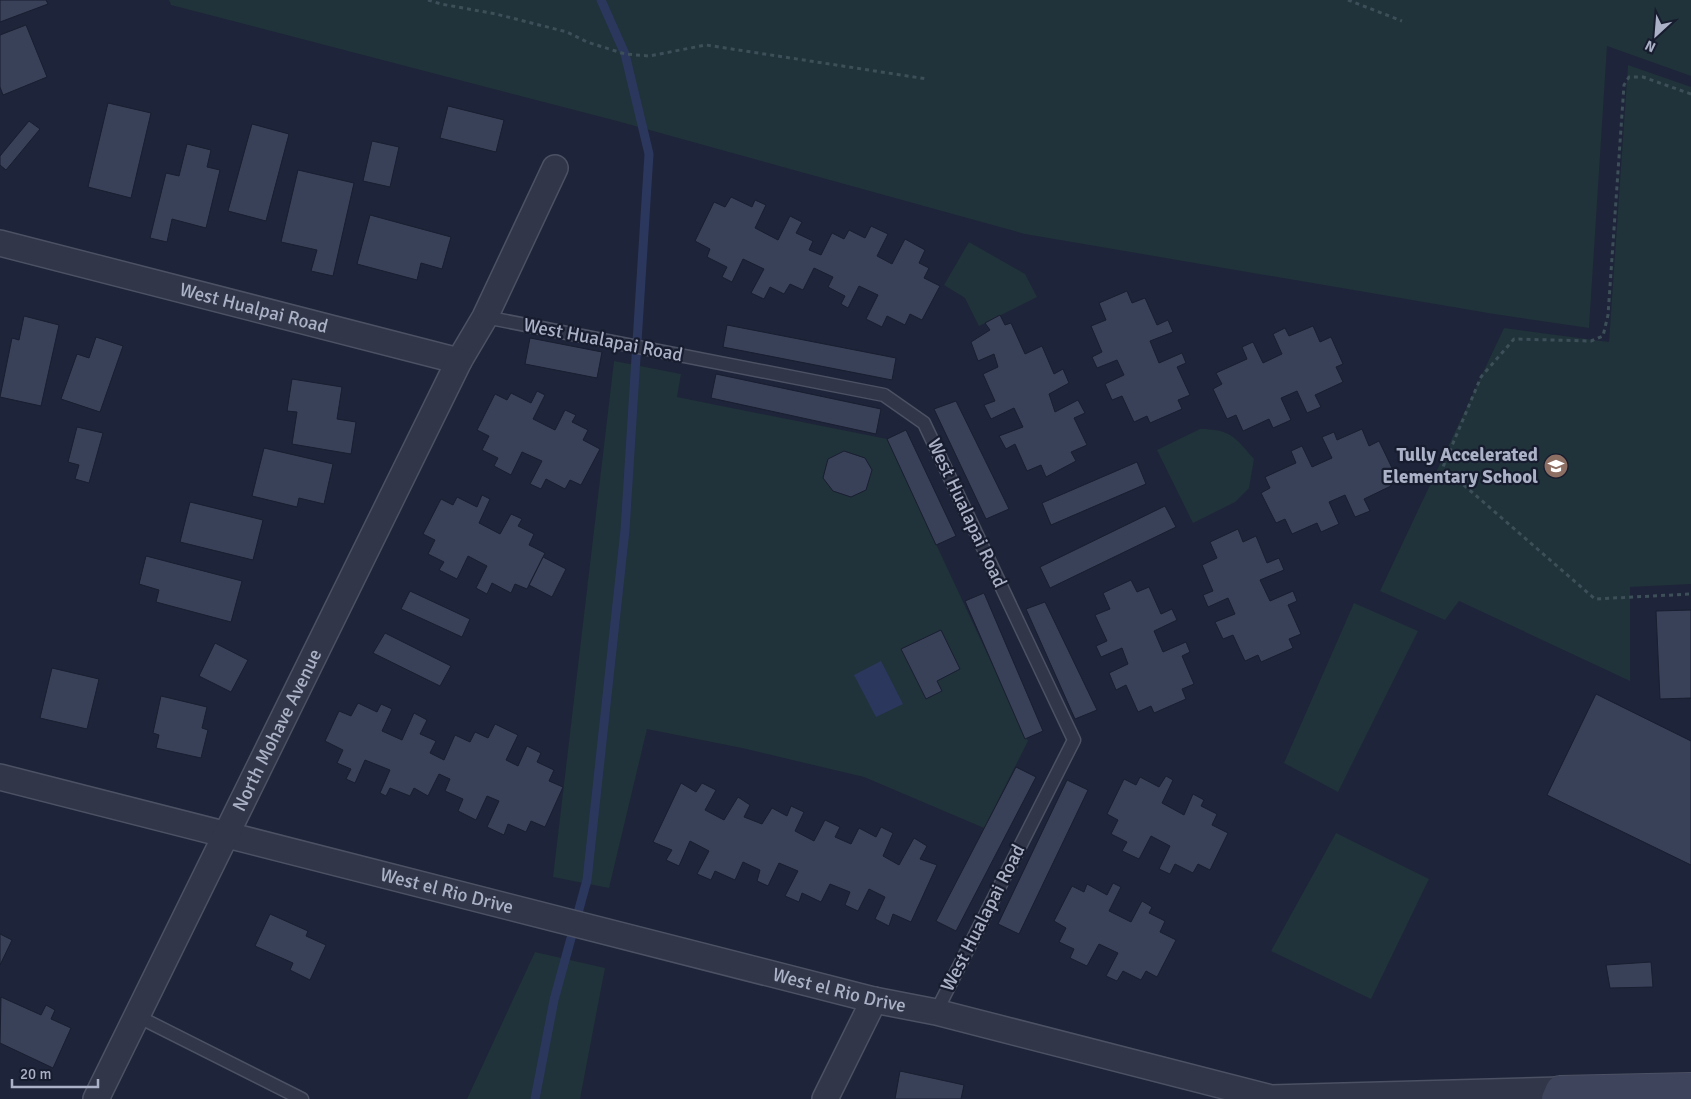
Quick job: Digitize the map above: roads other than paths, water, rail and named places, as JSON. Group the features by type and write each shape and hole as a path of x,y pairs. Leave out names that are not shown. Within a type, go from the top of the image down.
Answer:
{"street":[{"path":"459,361 485,317 555,168"},
{"name":"West Hualpai Road","path":"0,243 459,361"},
{"name":"North Mohave Avenue","path":"96,1099 459,361"},
{"name":"West el Rio Drive","path":"0,777 874,1000 936,1012 1271,1098 1558,1095 1691,1087"},
{"path":"825,1099 874,1000"}],"lane":[{"name":"West Hualapai Road","path":"485,317 884,395 924,423 1074,740 936,1012"},
{"path":"137,1016 302,1099"}],"water":[{"path":"881,661 903,704 876,717 854,675"}],"waterway":[{"path":"535,1099 554,1000 587,880 625,530 649,154 625,54 601,0"}],"place":[{"name":"Tully Accelerated Elementary School","path":"1556,466"}]}
